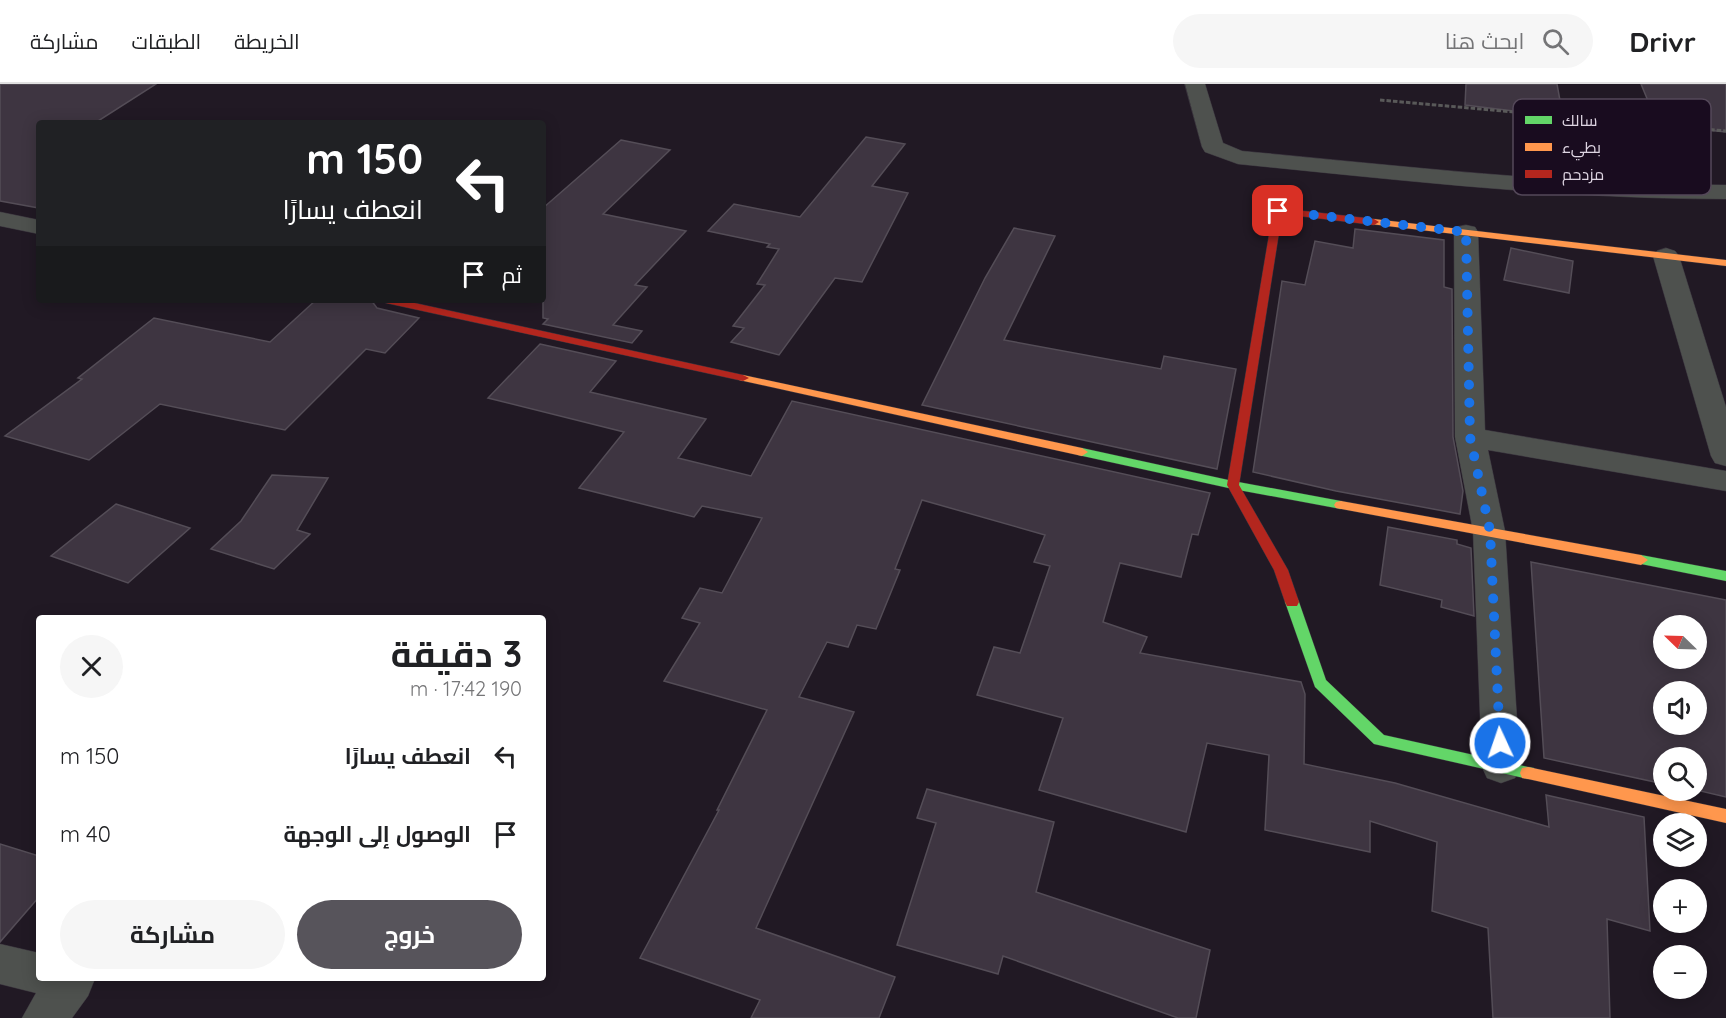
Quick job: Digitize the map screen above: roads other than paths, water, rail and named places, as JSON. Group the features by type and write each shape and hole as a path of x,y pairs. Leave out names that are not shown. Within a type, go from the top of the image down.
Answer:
{"street":[{"path":"1195,84 1213,147 1238,157 1513,183"},
{"path":"1711,192 1726,192"},
{"path":"1726,263 1278,211 1233,485 1281,570 1320,683 1379,740 1726,816"},
{"path":"0,219 36,226"},
{"path":"1466,232 1470,437 1490,531 1501,767"},
{"path":"1666,255 1726,456"},
{"path":"400,303 1233,485 1726,576"},
{"path":"1470,437 1726,481"},
{"path":"0,964 36,972"},
{"path":"45,1018 72,981"}]}
